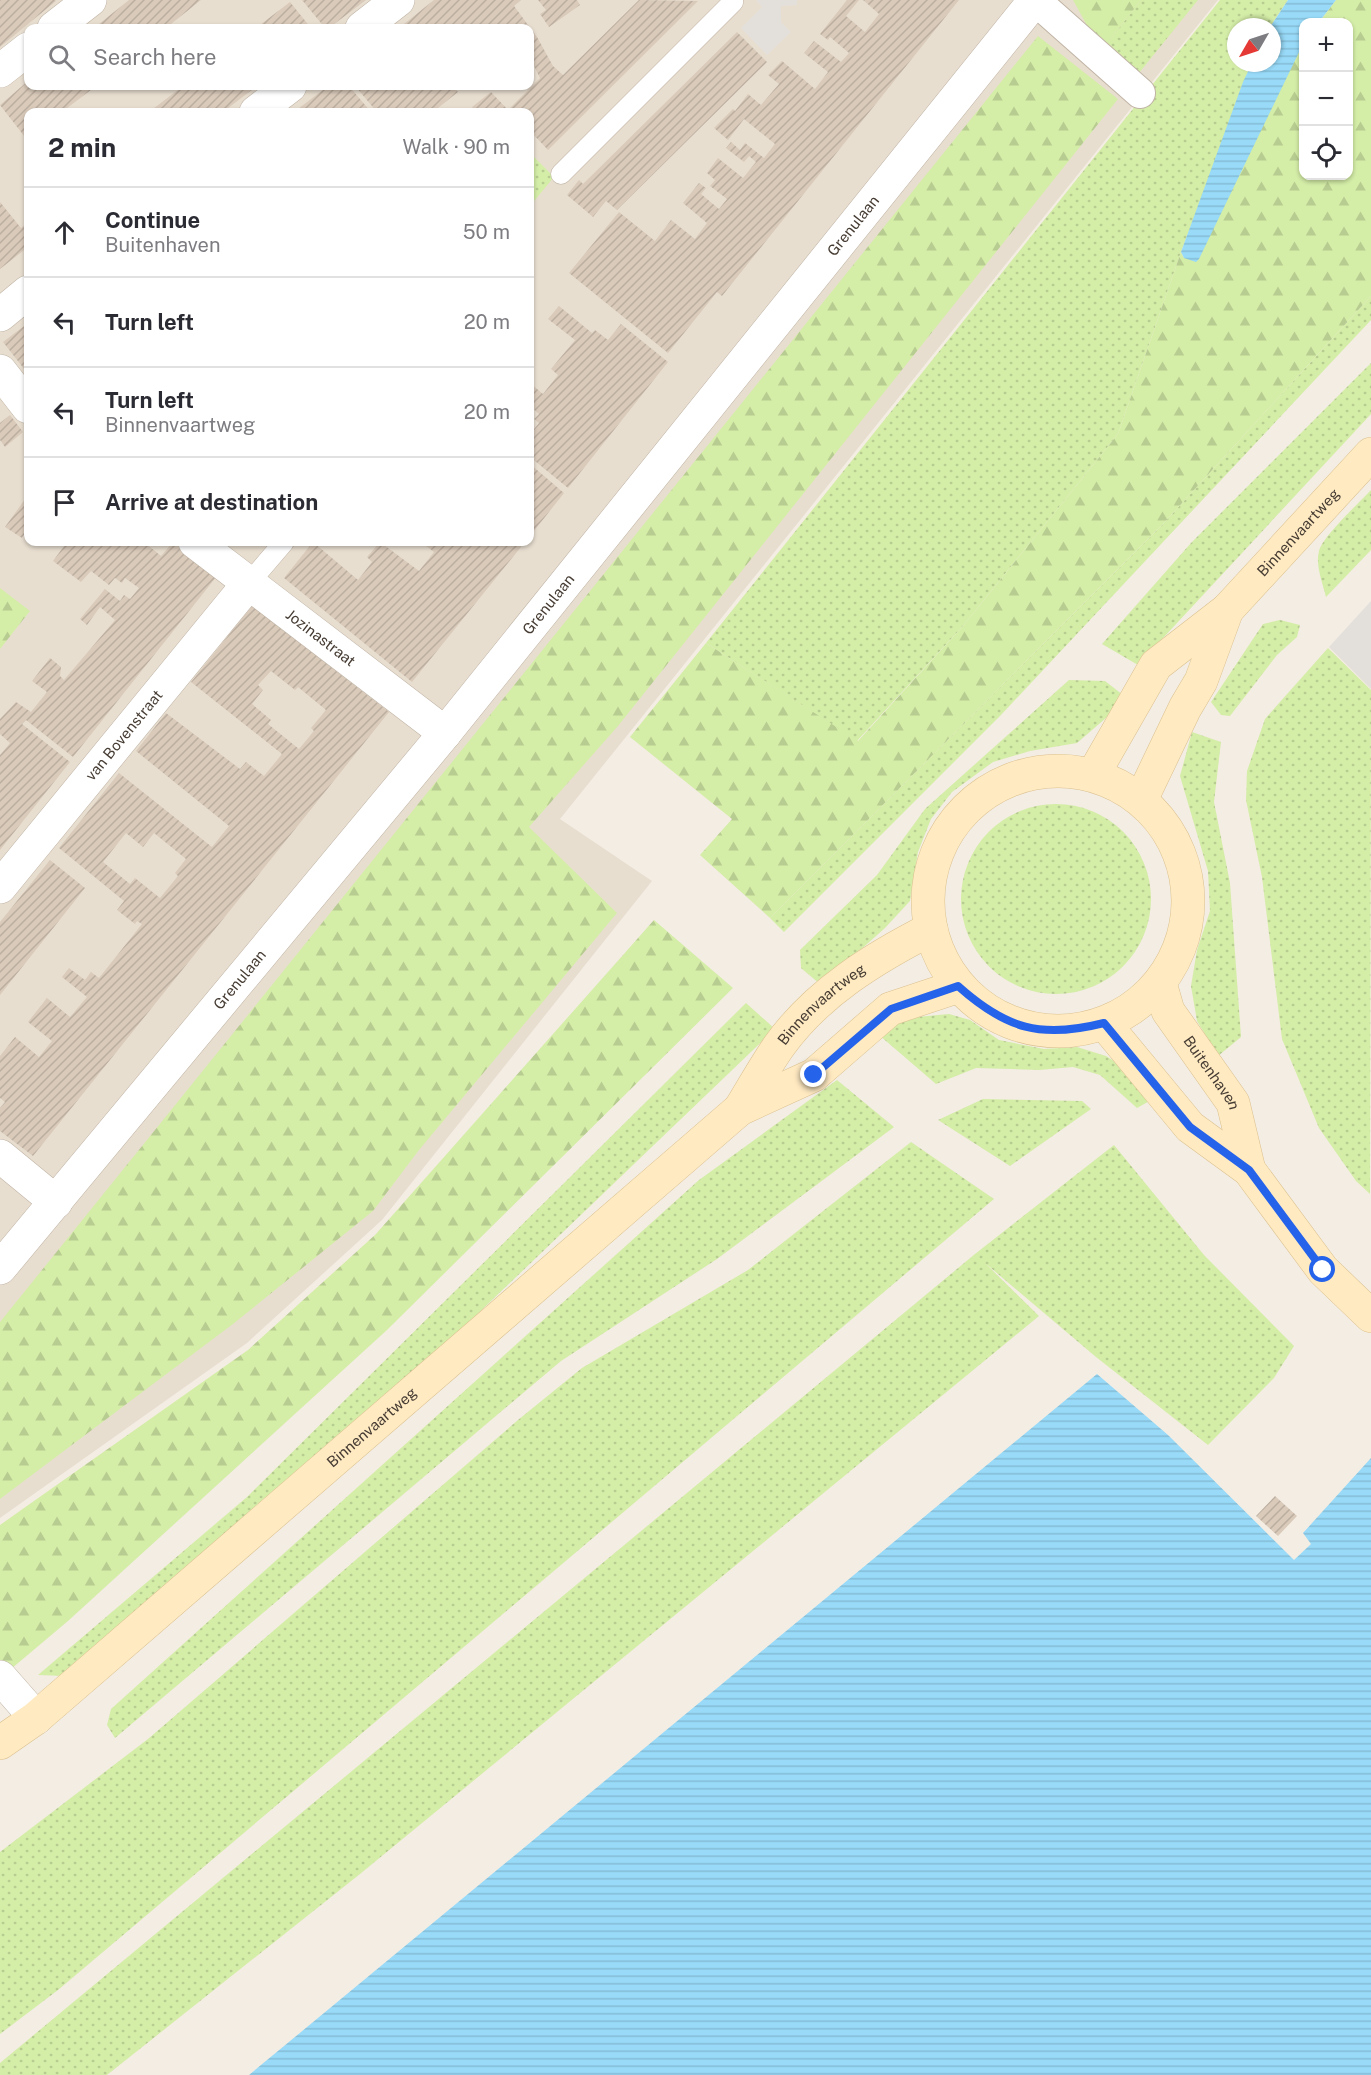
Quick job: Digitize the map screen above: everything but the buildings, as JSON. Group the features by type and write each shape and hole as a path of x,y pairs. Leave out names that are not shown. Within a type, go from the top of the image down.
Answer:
{"main road":[{"name":"Binnenvaartweg","path":"1093,775 1155,665 1227,610 1371,454"},
{"name":"Binnenvaartweg","path":"1141,800 1185,708 1201,681 1227,610"},
{"path":"1060,771 1093,775 1118,785 1141,800 1161,821 1176,846 1186,883 1188,902 1185,931 1175,958 1160,983 1134,1007 1104,1023 1073,1031 1031,1028 1011,1022 982,1007 958,986 941,959 931,929 928,896 933,863 947,832 968,806 995,787 1026,774 1060,771"},
{"name":"Binnenvaartweg","path":"740,1109 780,1045 821,1001 849,977 889,951 931,929"},
{"name":"Buitenhaven","path":"1160,983 1168,1011 1233,1103 1249,1170"},
{"name":"Binnenvaartweg","path":"0,1743 36,1718 740,1109 814,1075 891,1009 958,986"},
{"name":"Buitenhaven","path":"1104,1023 1190,1127 1249,1170 1323,1270 1371,1316"}],"street":[{"path":"59,24 90,0"},
{"path":"367,24 398,0"},
{"path":"1035,0 1140,93"},
{"name":"Grenulaan","path":"0,1268 445,733 1035,0"},
{"path":"0,71 24,52"},
{"path":"261,108 285,90"},
{"path":"0,315 24,295"},
{"path":"0,371 24,402"},
{"name":"Jozinastraat","path":"200,546 445,733"},
{"name":"van Bovenstraat","path":"0,887 249,583"},
{"path":"0,1156 56,1202"},
{"path":"0,1677 36,1718"}],"lane":[{"path":"561,174 733,2 732,0"},
{"path":"249,583 281,546"}],"shaded area":[{"path":"0,0 1218,0 560,819 652,881 382,1220 247,1343 0,1518"},
{"path":"756,0 797,0 797,5 781,6 781,22 791,32 767,55 741,28 762,7"},
{"path":"1371,601 1371,689 1329,647"}],"green space":[{"path":"1073,0 1141,0 1101,51"},
{"path":"1141,0 1198,0 1135,78 1101,51"},
{"path":"1220,0 1288,0 1276,18 1227,18 1227,72 1249,72 1181,252 1118,434 963,626 857,741 706,643"},
{"path":"1336,0 1371,0 1371,296 1162,525 770,918 700,855 732,819 630,737 706,643 858,741 963,626 1118,434 1181,252 1184,258 1299,51 1299,180 1353,180 1353,18 1322,18"},
{"path":"1038,36 1118,99 618,726 529,827 617,913 419,1150 373,1211 233,1324 0,1499 0,1322"},
{"path":"534,157 554,177 534,201"},
{"path":"1371,296 1371,320 1000,716 784,932 770,918 1162,525"},
{"path":"1371,363 1371,414 1138,665 1102,644 1191,543"},
{"path":"1371,490 1371,550 1326,597 1319,568 1319,551 1334,529"},
{"path":"0,588 30,611 0,649"},
{"path":"1280,620 1300,625 1297,637 1277,655 1230,716 1221,715 1211,702 1263,624"},
{"path":"1328,648 1371,690 1370,1194 1356,1181 1319,1128 1282,1039 1262,877 1246,800 1247,771 1265,719"},
{"path":"1069,680 1105,681 1123,695 1106,718 1077,743 1030,751 993,762 952,792 931,819 918,852 910,901 885,928 821,985 801,968 800,950 877,875 925,809"},
{"path":"1192,732 1221,742 1214,802 1230,883 1241,1037 1218,1056 1197,1021 1191,986 1197,950 1210,911 1208,871 1180,776"},
{"path":"1056,804 1083,808 1109,820 1123,832 1135,846 1147,872 1151,899 1147,926 1135,952 1123,966 1109,978 1083,990 1056,994 1029,990 1003,978 989,966 977,952 965,926 961,899 965,872 977,846 989,832 1003,820 1029,808"},
{"path":"654,920 733,988 387,1330 68,1621 11,1669 0,1660 0,1525 248,1350 375,1235"},
{"path":"746,1003 775,1029 466,1325 64,1676 38,1675 247,1497"},
{"path":"949,1014 970,1020 999,1040 1044,1049 1077,1047 1106,1056 1131,1072 1153,1099 1137,1108 1100,1075 1073,1067 1039,1070 976,1068 936,1084 879,1035 906,1018"},
{"path":"837,1080 894,1127 717,1259 561,1361 115,1738 107,1725 111,1709 699,1180"},
{"path":"983,1099 1082,1101 1091,1109 1010,1166 938,1120"},
{"path":"911,1142 994,1199 58,1990 0,2034 0,1852 148,1739 518,1420 582,1368 748,1270"},
{"path":"1114,1145 1204,1255 1294,1346 1274,1378 1208,1445 1096,1357 985,1263 1039,1316 360,1874 107,2075 0,2075 0,2063 975,1254"}],"water":[{"path":"1288,0 1336,0 1322,18 1299,18 1299,52 1199,259 1196,262 1184,258 1181,252 1248,72 1281,72 1281,18 1276,18"},
{"path":"1097,1374 1168,1435 1294,1560 1311,1544 1303,1533 1371,1458 1371,2075 249,2075"}],"route":[{"path":"814,1075 860,1033 891,1009 958,986 982,1007 1011,1022 1041,1030 1073,1031 1104,1023 1190,1127 1249,1170 1323,1270"}]}
